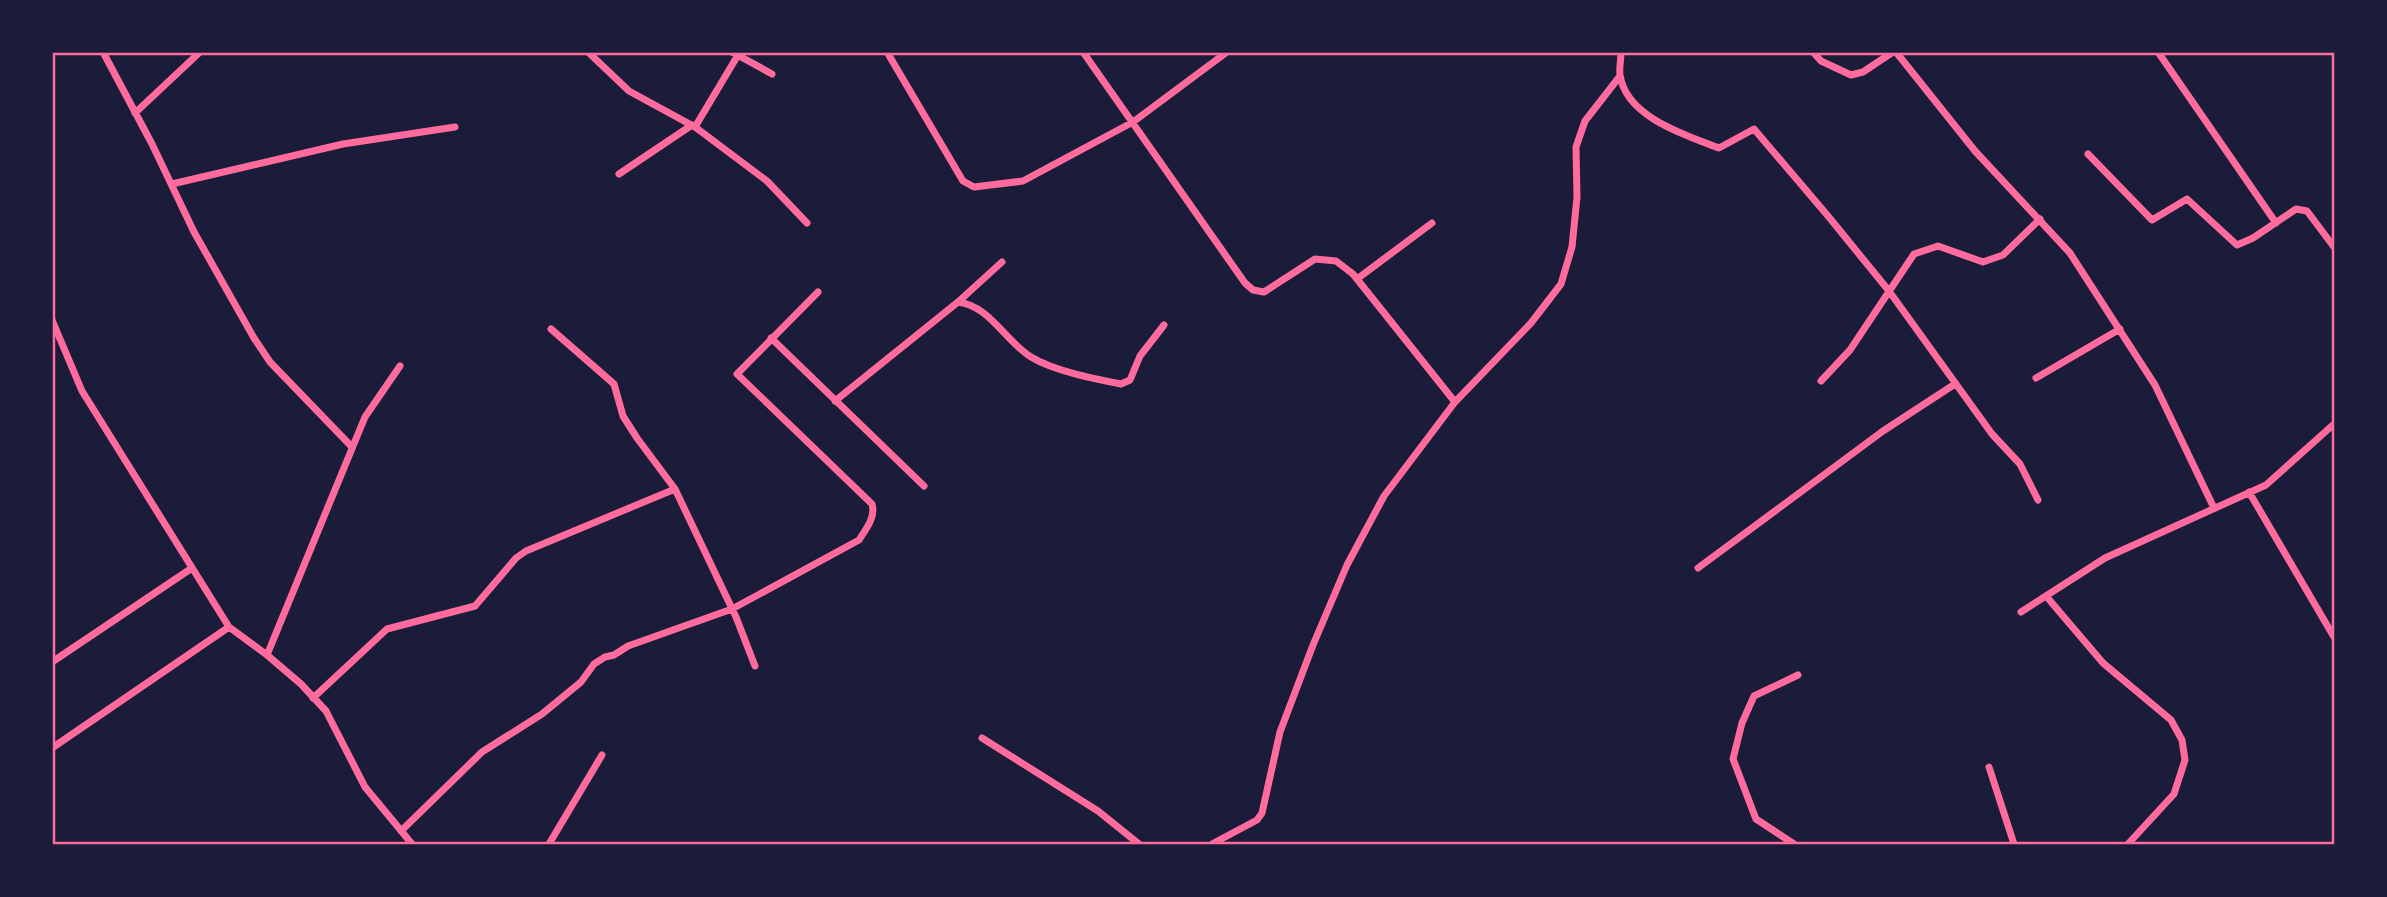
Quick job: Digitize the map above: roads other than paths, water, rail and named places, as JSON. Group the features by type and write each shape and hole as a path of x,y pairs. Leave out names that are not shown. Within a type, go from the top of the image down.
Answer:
{"street":[{"path":"103,52 194,232 265,354 352,446"},
{"path":"135,113 200,52"},
{"path":"588,52 629,91 693,126 767,181 807,223"},
{"path":"887,52 964,181 974,187 1023,181 1133,122 1227,52"},
{"path":"1083,52 1245,283 1253,290 1264,292 1315,259 1336,261 1357,279 1455,402"},
{"path":"1211,52 1217,60"},
{"path":"1621,52 1620,76 1632,103 1672,130 1719,148 1754,130 1889,291 1992,433 2020,464 2038,500"},
{"path":"1813,52 1821,61 1852,75 1863,72 1895,52 1975,151 2070,253 2155,385 2214,508"},
{"path":"2158,52 2276,223"},
{"path":"619,174 693,126 735,54 772,74"},
{"path":"1212,845 1257,820 1262,813 1280,732 1346,565 1384,496 1455,402 1531,323 1561,284 1573,234 1577,197 1576,148 1585,121 1620,76"},
{"path":"172,184 343,144 455,127"},
{"path":"2088,154 2152,220 2187,199 2237,245 2296,209 2307,211 2334,247"},
{"path":"1821,381 1850,350 1914,254 1938,246 1983,262 2003,255 2040,219"},
{"path":"1357,279 1432,223"},
{"path":"835,401 958,302 1002,262"},
{"path":"401,831 482,752 542,713 581,682 594,664 605,657 628,646 732,609 859,540 874,510 872,504 737,374 818,292"},
{"path":"958,302 970,303 983,312 1033,358 1050,366 1122,384 1130,380 1140,356 1164,324"},
{"path":"52,320 82,391 229,627 267,654 326,711 365,787 412,845"},
{"path":"551,329 614,384 623,416 636,438 675,489 732,609 755,666"},
{"path":"2036,378 2120,329"},
{"path":"771,338 924,486"},
{"path":"267,654 365,417 400,366"},
{"path":"1698,568 1883,431 1955,384"},
{"path":"2021,612 2105,558 2266,485 2334,424"},
{"path":"313,698 387,629 475,606 516,558 526,551 675,489"},
{"path":"2249,492 2334,637"},
{"path":"52,662 192,568"},
{"path":"2046,596 2104,663 2171,720 2182,740 2185,760 2174,794 2128,845"},
{"path":"52,748 229,627"},
{"path":"1794,845 1756,819 1733,759 1742,723 1754,696 1798,675"},
{"path":"982,738 1098,811 1139,845"},
{"path":"549,845 602,755"},
{"path":"1989,768 2014,845"}]}
